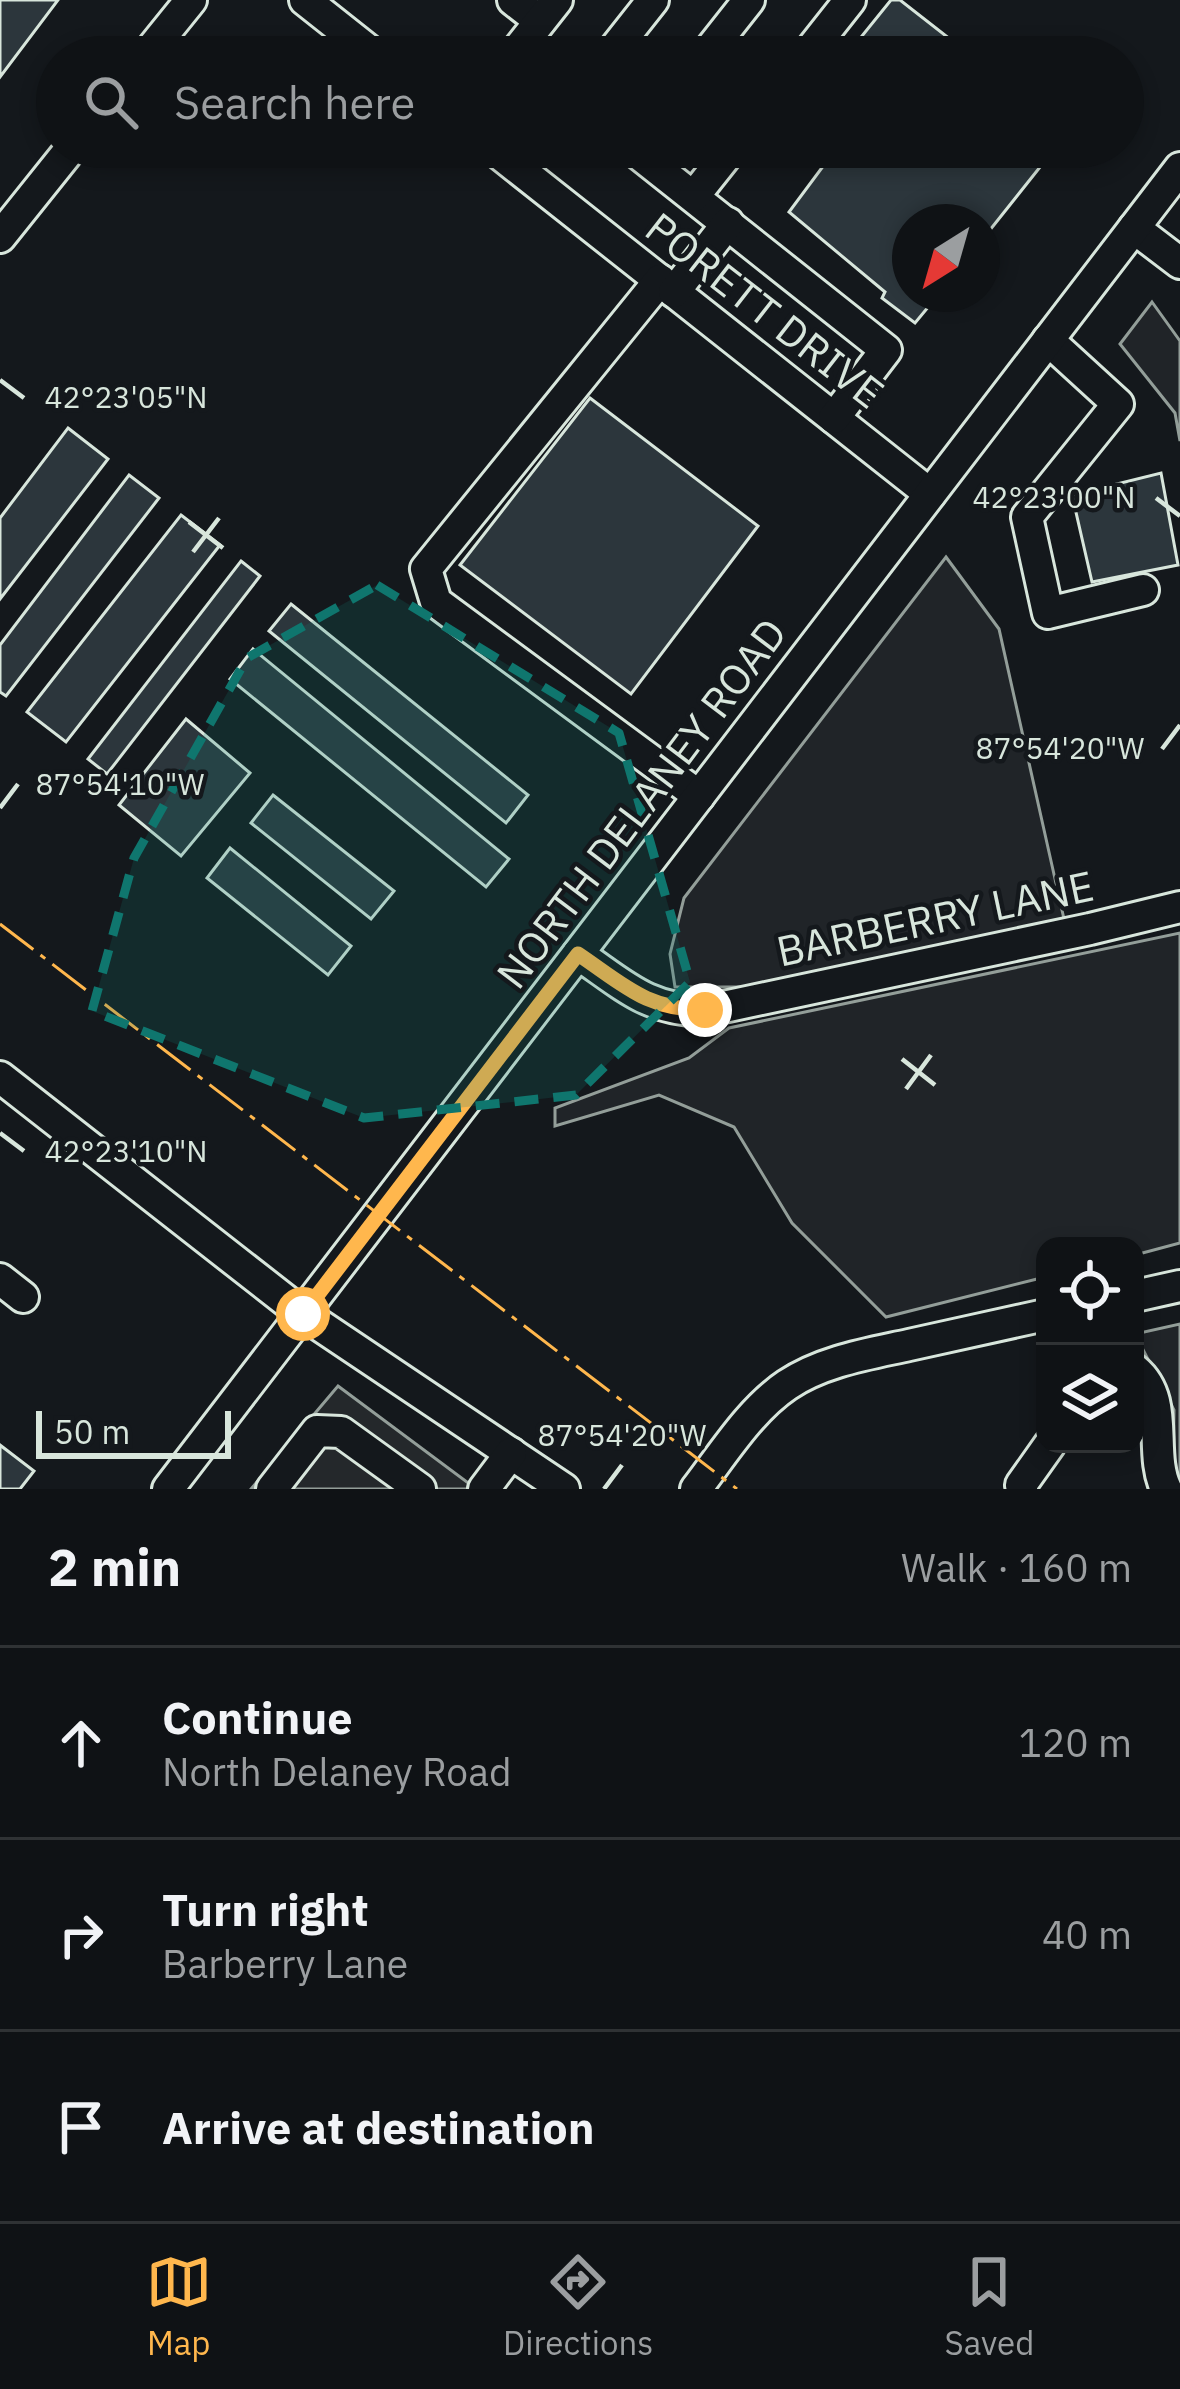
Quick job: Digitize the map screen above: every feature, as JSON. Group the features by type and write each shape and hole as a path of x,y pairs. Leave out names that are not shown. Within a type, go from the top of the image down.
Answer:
{"street":[{"path":"162,36 191,0"},
{"path":"306,0 351,36"},
{"path":"513,0 548,11 528,36"},
{"path":"625,36 653,0"},
{"path":"720,36 748,0"},
{"path":"822,36 850,0"},
{"path":"0,237 55,168"},
{"name":"PORETT DRIVE","path":"540,168 667,286 930,494"},
{"path":"659,168 886,350 834,418"},
{"path":"694,196 716,168"},
{"name":"NORTH DELANEY ROAD","path":"168,1489 1180,168"},
{"path":"699,796 436,602 426,569 667,286 728,223"},
{"path":"1134,228 1180,263"},
{"path":"1048,340 1118,404 1027,517 1048,613 1143,590"},
{"name":"BARBERRY LANE","path":"578,954 650,1002 677,1010 705,1010 1180,907"},
{"path":"1,1081 303,1314 564,1489"},
{"path":"1144,1294 1180,1286"},
{"path":"696,1489 745,1426 788,1384 858,1356 1036,1317"},
{"path":"1144,1377 1157,1414 1159,1475 1166,1489"},
{"path":"284,1485 317,1431 341,1432 420,1489"},
{"path":"484,1489 511,1453"},
{"path":"1022,1489 1044,1453"}],"highlighted area":[{"path":"377,585 619,733 690,982 576,1095 364,1118 92,1011 134,858 247,658"}],"shaded area":[{"path":"1152,302 1180,341 1180,441 1175,413 1120,344"},
{"path":"946,557 999,629 1064,919 746,987 675,987 670,954 684,898"},
{"path":"1180,933 1180,1243 1144,1253 1144,1237 1036,1237 1036,1279 886,1317 792,1223 734,1127 659,1095 555,1126 555,1108 689,1058 729,1028"},
{"path":"1180,1324 1180,1489 1173,1473 1174,1410 1144,1352 1144,1332"},
{"path":"338,1386 471,1485 468,1489 251,1489"}],"building":[{"path":"0,0 58,0 0,77"},
{"path":"891,0 900,0 946,36 862,36"},
{"path":"822,168 1039,168 1000,217 1000,204 892,204 892,306 882,298 885,292 789,212"},
{"path":"900,312 924,312 915,323"},
{"path":"590,398 758,526 631,694 460,565"},
{"path":"68,428 108,459 0,599 0,518"},
{"path":"1161,473 1178,565 1092,582 1072,495"},
{"path":"129,475 159,498 6,696 0,692 0,645"},
{"path":"181,515 220,545 66,742 27,712"},
{"path":"241,561 260,576 107,774 88,759"},
{"path":"291,604 528,795 506,823 269,631"},
{"path":"253,649 509,859 486,887 230,679"},
{"path":"186,719 250,773 181,856 119,805"},
{"path":"273,795 394,891 371,919 251,823"},
{"path":"230,848 351,946 328,975 207,878"},
{"path":"0,1445 34,1471 20,1489 0,1489"}],"power":[{"path":"0,924 737,1489"}],"route":[{"path":"303,1314 578,954 650,1002 677,1010 705,1010"}]}
